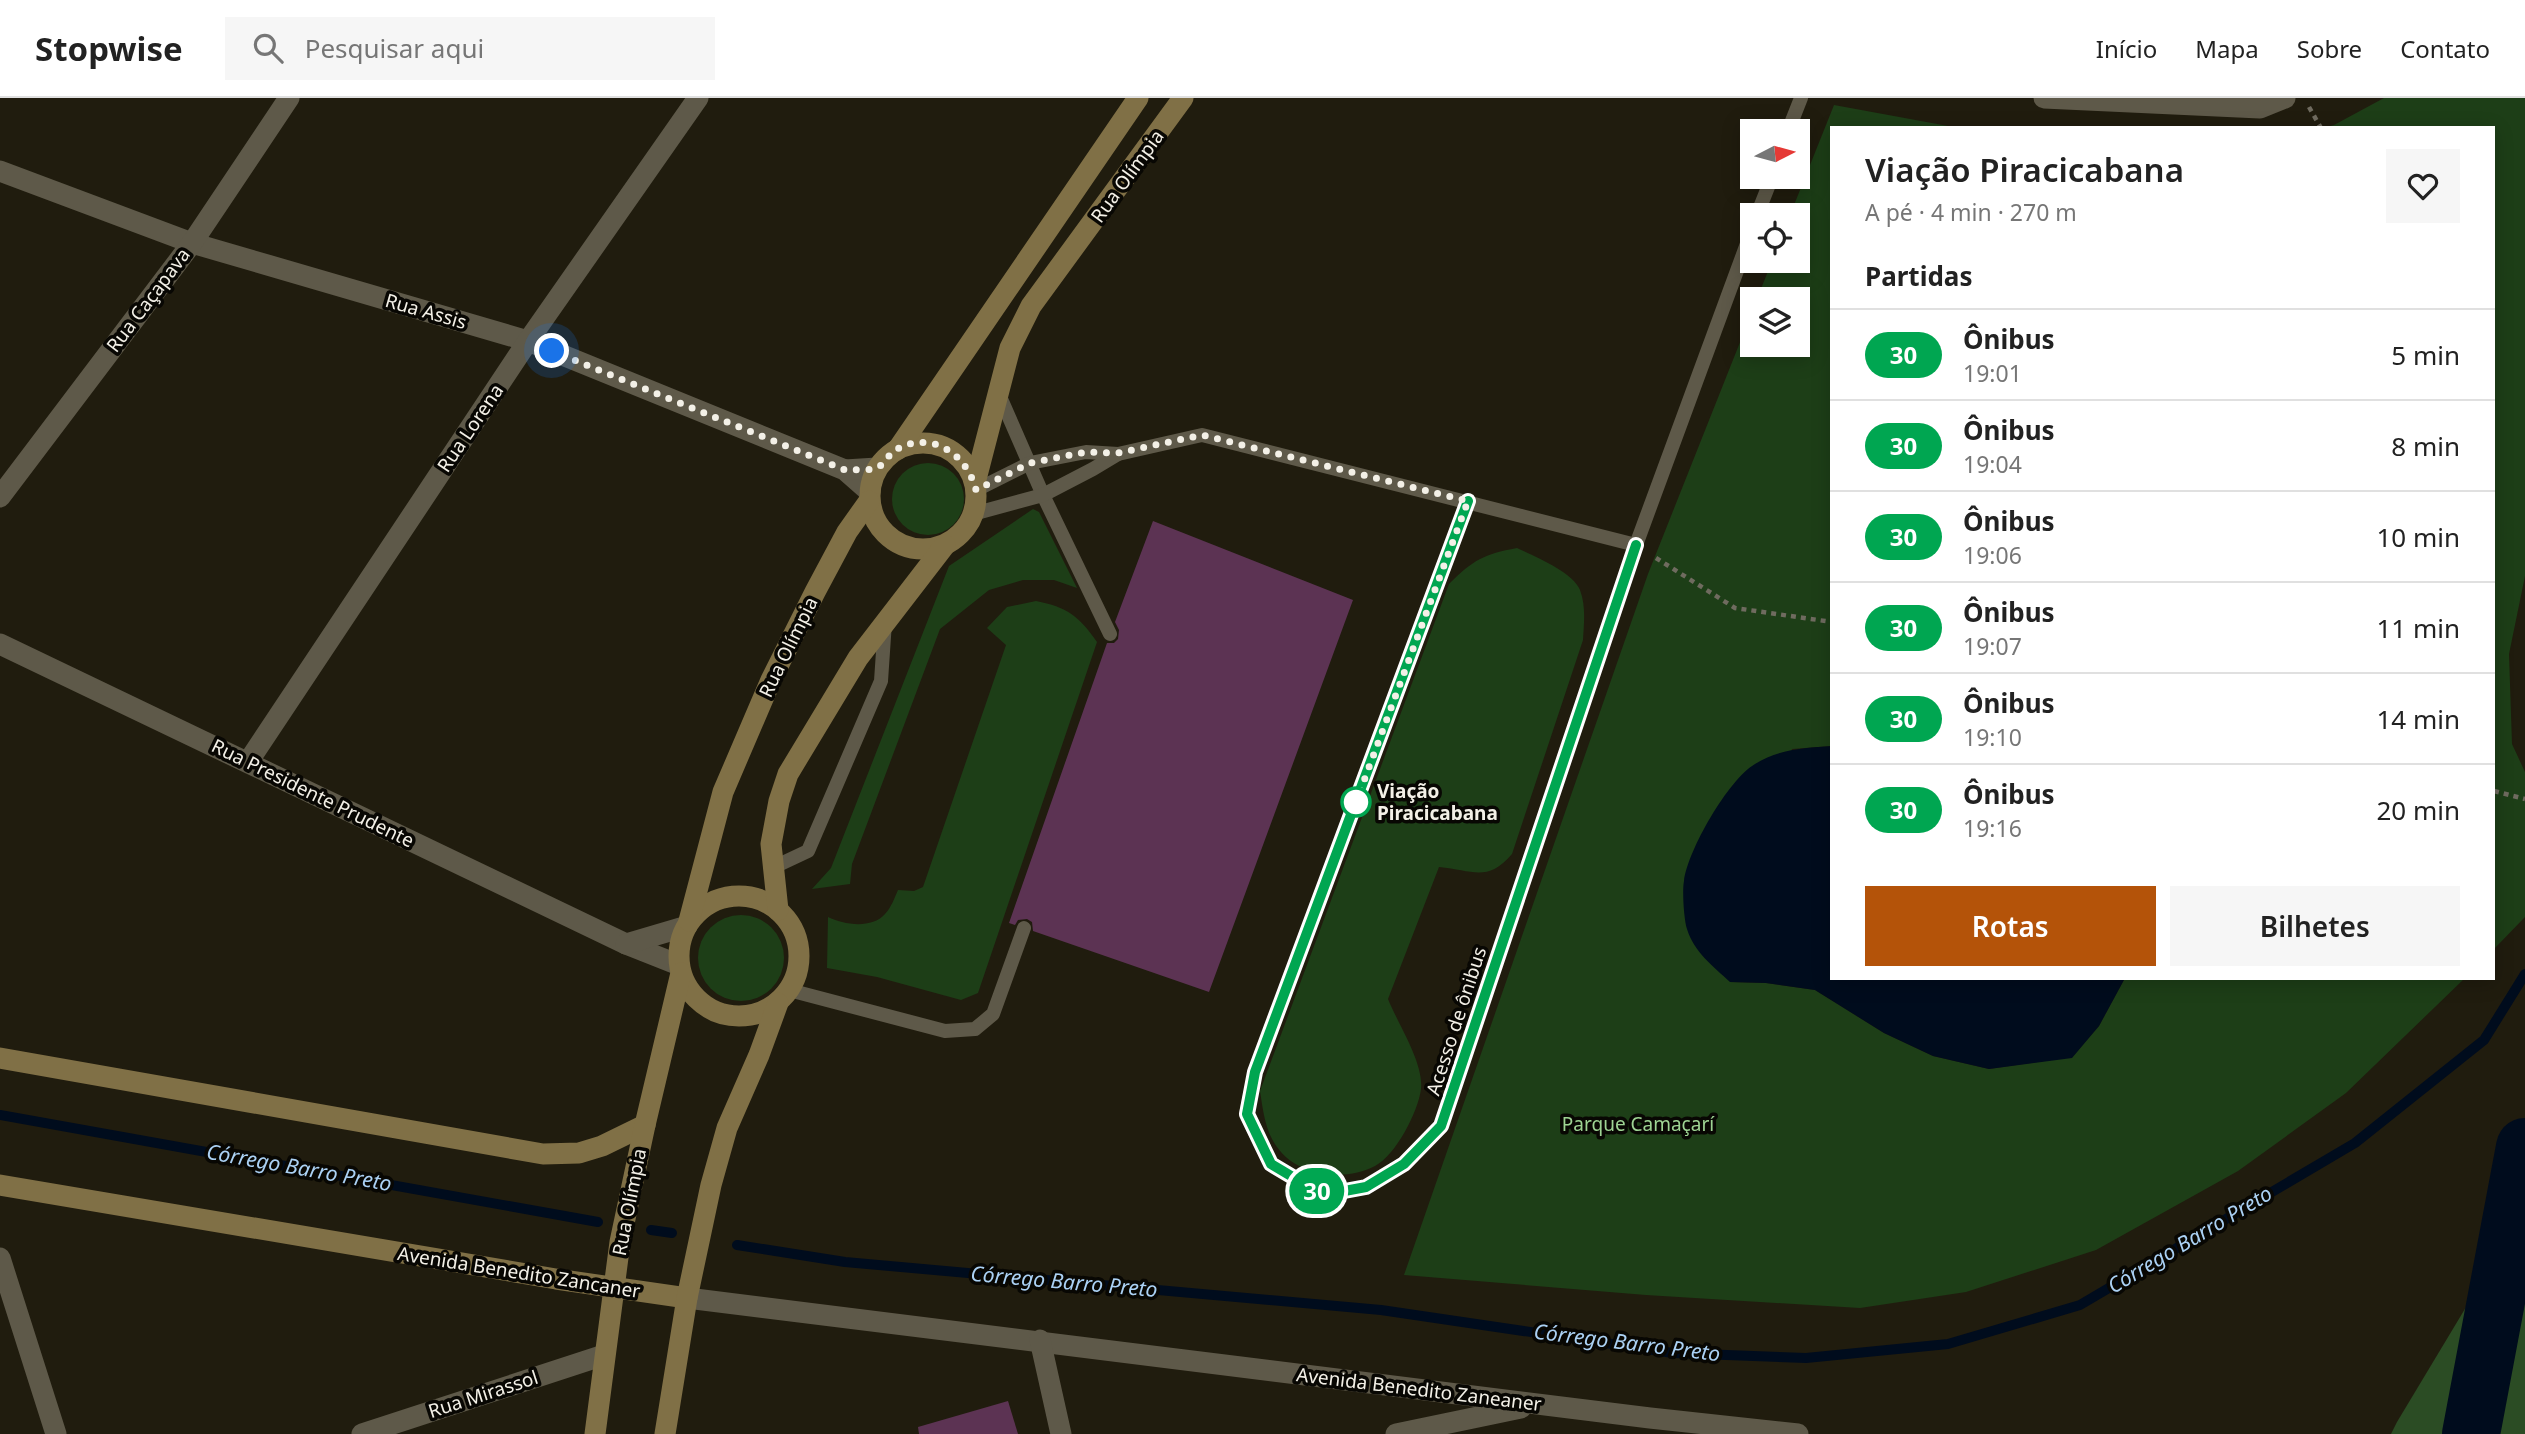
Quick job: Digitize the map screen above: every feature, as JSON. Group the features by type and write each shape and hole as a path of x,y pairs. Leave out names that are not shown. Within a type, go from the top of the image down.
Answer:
{"main road":[{"name":"Rua Olímpia","path":"898,449 1138,98"},
{"name":"Rua Olímpia","path":"976,486 1010,348 1031,306 1184,98"},
{"path":"778,910 771,844 779,801 788,774 858,658 945,545 961,533 973,514 976,486 966,465 953,452 935,444 916,443 898,449 877,468 869,497 875,521 888,537 905,547 925,550 945,545"},
{"name":"Rua Olímpia","path":"688,924 723,792 771,680 847,532 869,497"},
{"path":"665,1434 687,1297 727,1128 797,973 800,954 796,935 778,910 764,901 748,896 731,896 715,900 701,909 688,924 679,950 680,969 688,989 699,1002 729,1017 755,1015 784,997"},
{"name":"Rua Olímpia","path":"595,1434 612,1288 680,969"},
{"path":"0,1058 543,1154 579,1153 603,1146 645,1125"},
{"name":"Avenida Benedito Zancaner","path":"0,1185 612,1288 687,1297"}],"street":[{"name":"Rua Caçapava","path":"0,497 192,243 289,98"},
{"name":"Rua Lorena","path":"248,762 528,341 698,98"},
{"path":"2043,98 2260,108 2285,98"},
{"name":"Rua Assis","path":"0,172 192,243 528,341 845,470 877,468"},
{"name":"Rua Assis","path":"845,470 869,497"},
{"name":"Rua Presidente Prudente","path":"0,644 680,969"},
{"path":"626,944 688,924"},
{"path":"0,1258 56,1434"},
{"name":"Avenida Benedito Zancaner","path":"687,1297 1040,1340"},
{"path":"1040,1340 1061,1434"},
{"name":"Avenida Benedito Zaneaner","path":"1040,1340 1539,1404 1652,1426 1798,1434"},
{"name":"Rua Mirassol","path":"362,1434 604,1355"},
{"path":"1396,1434 1539,1404"}],"lane":[{"path":"1793,119 1801,98"},
{"name":"Acesso de ônibus","path":"1468,501 1255,1072 1247,1114 1271,1164 1323,1195 1366,1187 1404,1164 1441,1126 1636,545 1740,263"},
{"path":"998,393 1043,495 1110,634"},
{"path":"976,486 1030,463 1086,452 1118,453 1202,435 1636,545"},
{"path":"973,514 1043,495 1118,453"},
{"path":"774,867 808,851 881,681 885,622"},
{"path":"784,997 945,1031 975,1029 993,1014 1024,928"}],"path":[{"path":"2304,98 2320,126"},
{"path":"1636,545 1735,608 1830,622"},
{"path":"2495,791 2525,799"}],"green space":[{"path":"2384,98 2525,98 2525,576 2509,654 2512,744 2525,772 2525,917 2495,948 2495,126 2330,126"},
{"name":"Parque Camaçarí","path":"1834,105 1948,126 1830,126 1830,746 1792,749 1730,982 1766,983 1815,990 1884,1033 1933,1056 1989,1069 2072,1057 2099,1026 2124,980 2463,980 2346,1093 2238,1171 2096,1250 1966,1292 1860,1308 1646,1295 1404,1275 1648,574 1740,342 1740,357 1810,357 1810,287 1762,287 1767,273 1810,273 1810,203 1795,203 1800,189 1810,189 1810,165"},
{"path":"935,463 954,473 962,485 962,513 954,525 942,533 921,535 902,525 894,513 892,492 902,473 914,465"},
{"path":"1033,509 1039,512 1077,588 1054,580 1023,580 989,590 940,629 852,864 850,884 812,889 831,868 949,566"},
{"path":"1517,548 1552,565 1576,583 1582,596 1584,621 1583,640 1512,854 1495,869 1487,872 1439,867 1388,999 1415,1056 1421,1079 1416,1109 1398,1143 1383,1160 1363,1171 1336,1175 1309,1170 1286,1157 1273,1141 1265,1120 1260,1091 1449,584 1480,559"},
{"path":"1036,601 1056,606 1071,614 1097,642 978,993 961,1000 877,977 827,968 828,917 850,924 873,922 887,912 898,890 914,891 923,887 1006,645 987,628 1007,607"},
{"path":"733,915 749,915 772,927 781,941 784,958 781,975 772,989 749,1001 733,1001 717,994 705,982 698,966 698,950 705,934 717,922"},
{"path":"2525,1209 2525,1434 2391,1434 2397,1422"}],"water":[{"path":"1830,746 1830,980 2124,980 2099,1026 2072,1058 1989,1069 1933,1056 1884,1033 1815,990 1766,983 1730,982 1699,952 1686,925 1683,898 1687,868 1701,835 1722,800 1744,772 1773,755"}],"building":[{"path":"1153,521 1353,600 1209,992 1033,931 1032,922 1027,919 1018,920 1015,925 1009,923 1107,643 1114,643 1118,639 1119,630 1115,622"},
{"path":"1008,1401 1018,1434 919,1434 918,1427"}],"waterway":[{"name":"Córrego Barro Preto","path":"737,1245 845,1262 1381,1310 1673,1353 1806,1358 1948,1344 2080,1305 2355,1143 2484,1040 2525,974"},
{"name":"Córrego Barro Preto","path":"0,1115 598,1222"},
{"path":"2471,1434 2525,1147"},
{"name":"Córrego Barro Preto","path":"651,1230 672,1233"}],"bus line":[{"name":"30","path":"1468,501 1255,1072 1247,1114 1271,1164 1323,1195 1366,1187 1404,1164 1441,1126 1636,545"}],"place":[{"name":"Viação Piracicabana","path":"1356,802"}],"route":[{"path":"552,351 845,470 877,468 886,457 898,449 916,443 935,444 953,452 966,465 976,490 1030,463 1086,452 1118,453 1202,435 1468,501 1352,813 1356,802"}]}
